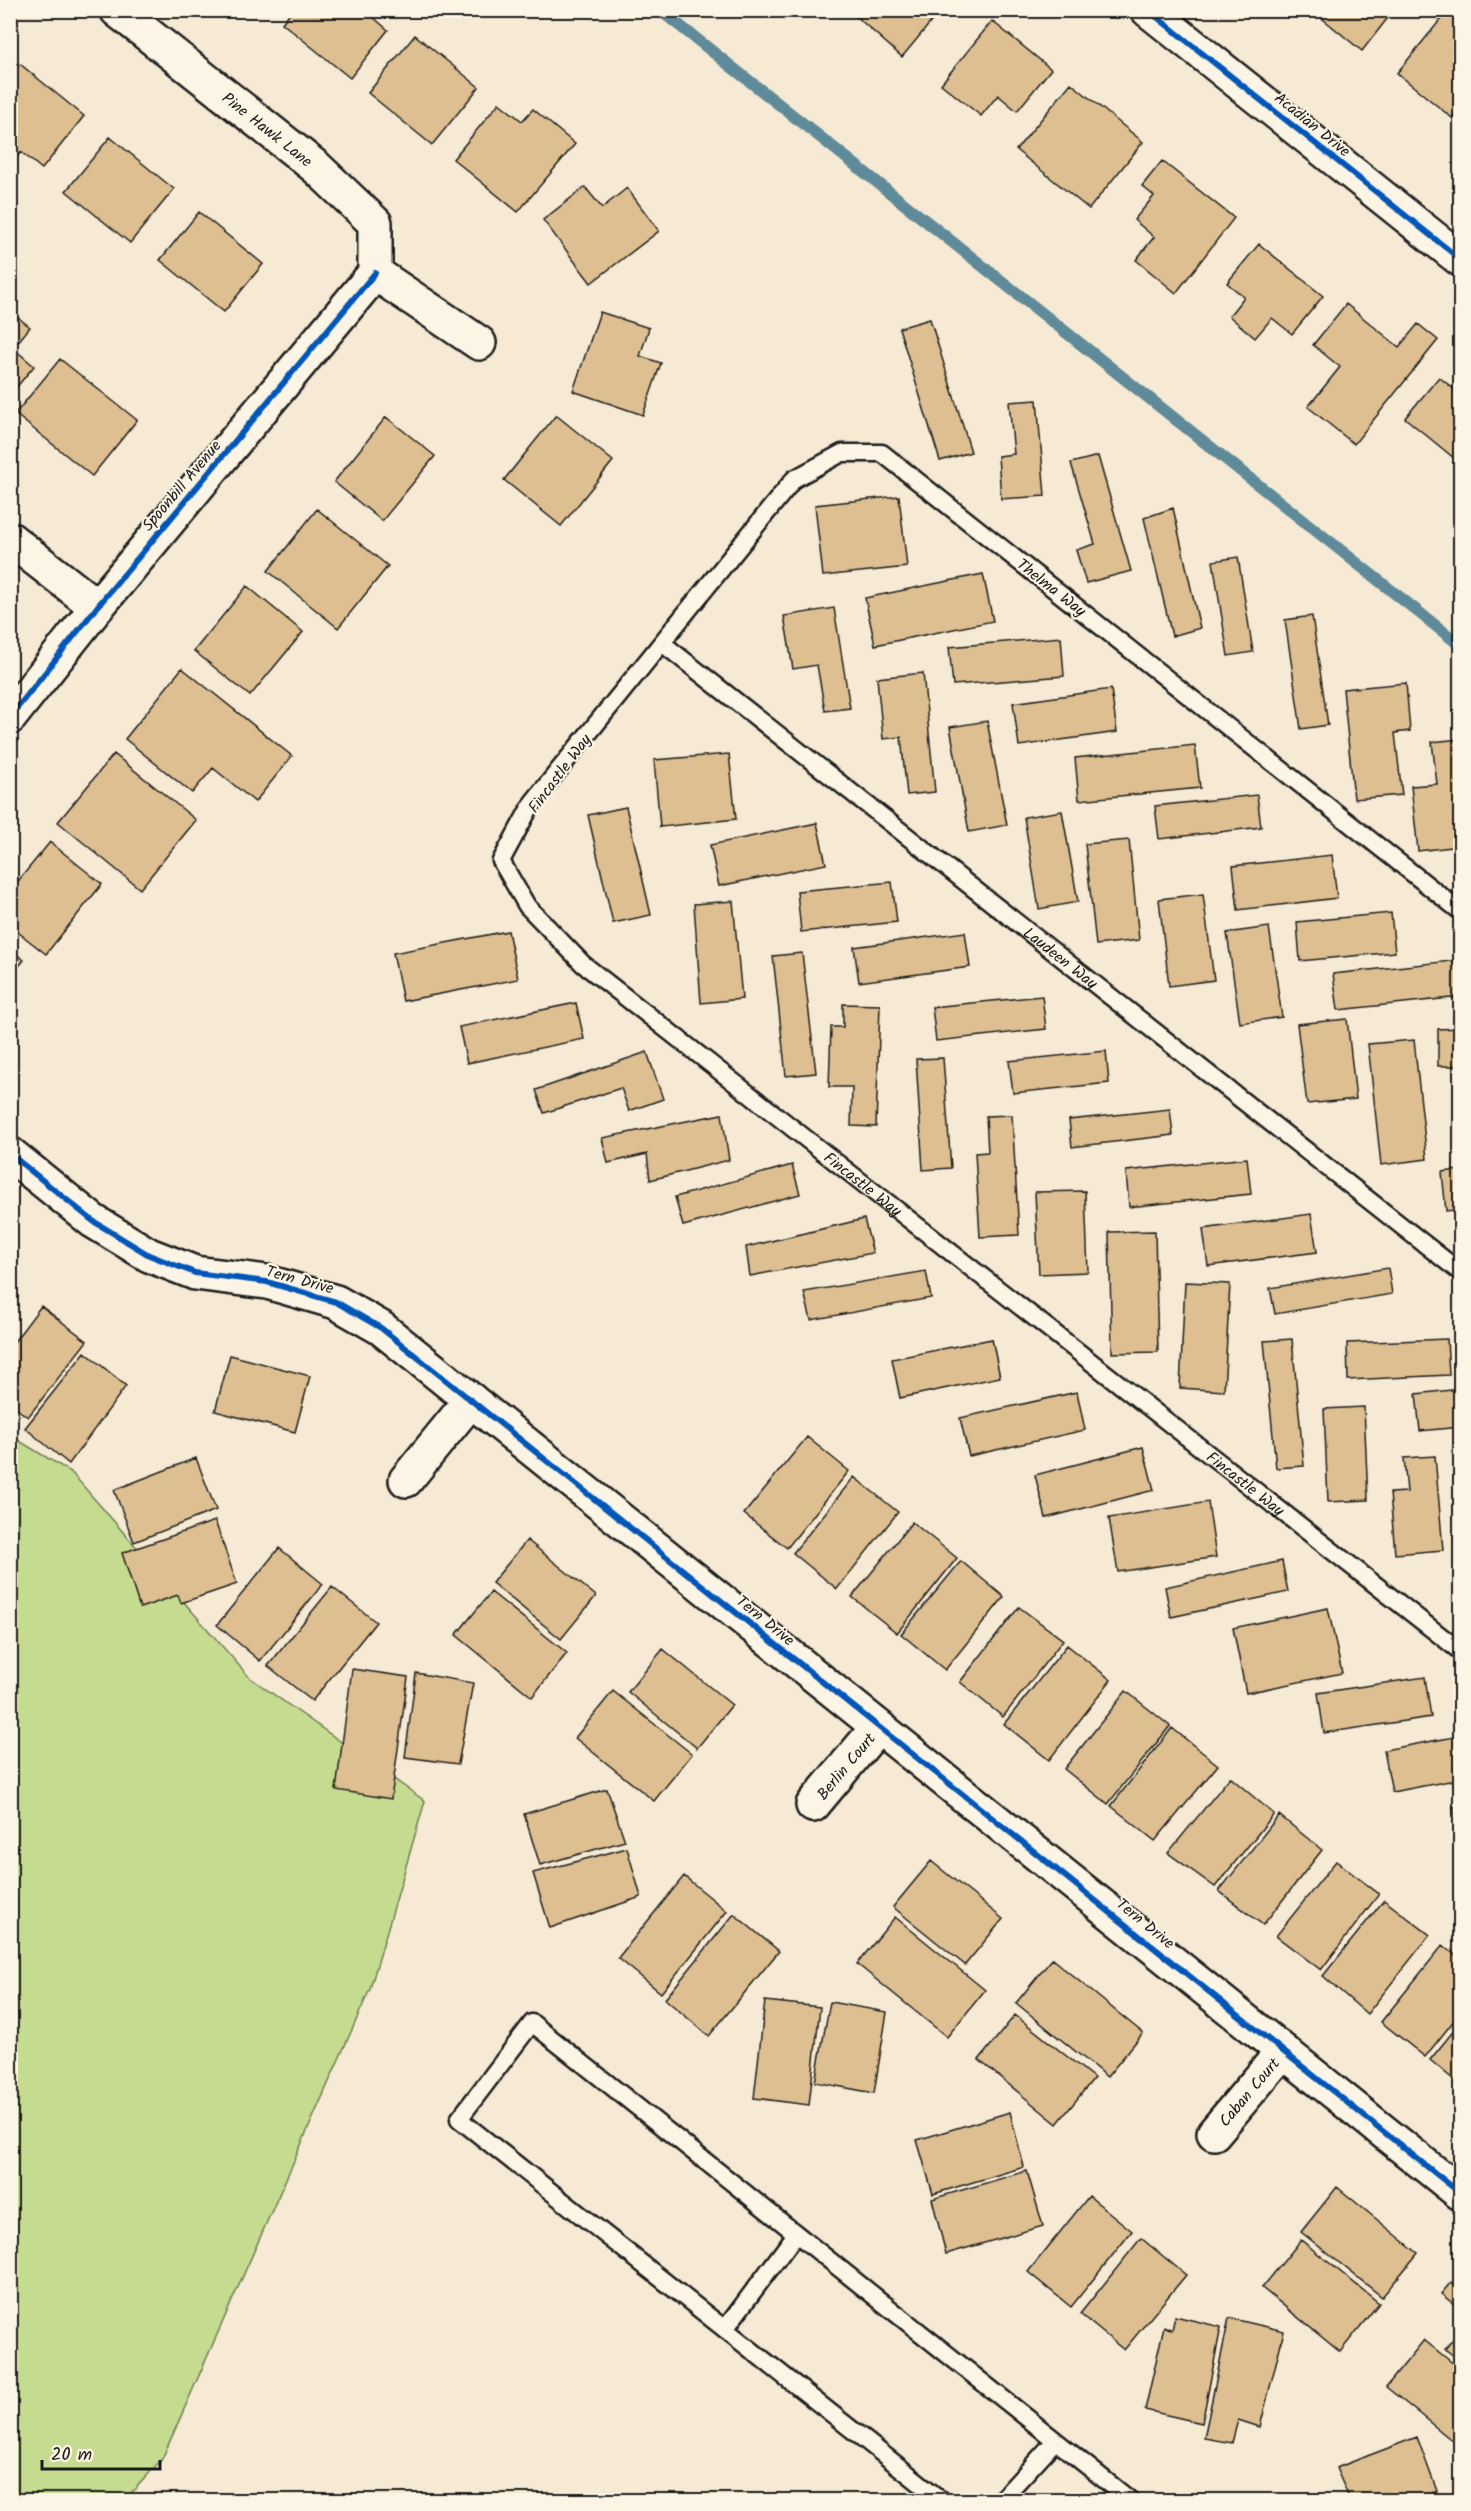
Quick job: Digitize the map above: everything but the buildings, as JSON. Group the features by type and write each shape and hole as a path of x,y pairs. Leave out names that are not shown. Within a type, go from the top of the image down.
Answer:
{"street":[{"name":"Pine Hawk Lane","path":"117,10 317,168 375,223 375,273"},
{"name":"Acadian Drive","path":"1148,10 1461,259"},
{"path":"375,273 479,343"},
{"name":"Spoonbill Avenue","path":"10,717 97,608 375,273"},
{"path":"10,538 97,608"},
{"name":"Tern Drive","path":"10,1154 93,1221 149,1255 195,1273 267,1282 336,1302 381,1328 1461,2193"},
{"path":"406,1480 471,1400"},
{"name":"Berlin Court","path":"813,1805 878,1727"},
{"name":"Caban Court","path":"1214,2133 1283,2051"}],"lane":[{"name":"Thelma Way","path":"662,643 794,479 842,453 882,453 1461,910"},
{"name":"Laudeen Way","path":"662,643 1461,1272"},
{"name":"Fincastle Way","path":"662,643 533,802 501,861 527,906 583,964 1461,1651"},
{"path":"941,2500 459,2119 532,2022 1130,2500"},
{"path":"725,2330 796,2234"},
{"path":"1002,2500 1055,2441"}],"green space":[{"path":"11,1436 71,1472 249,1677 425,1801 370,1989 162,2459 125,2500 11,2500"}],"waterway":[{"path":"660,10 1460,645"}],"cycle path":[{"path":"1148,10 1460,259"},
{"path":"10,717 97,607 375,273"},
{"path":"10,1154 93,1221 149,1255 195,1273 267,1282 336,1302 381,1328 1460,2193"}]}
